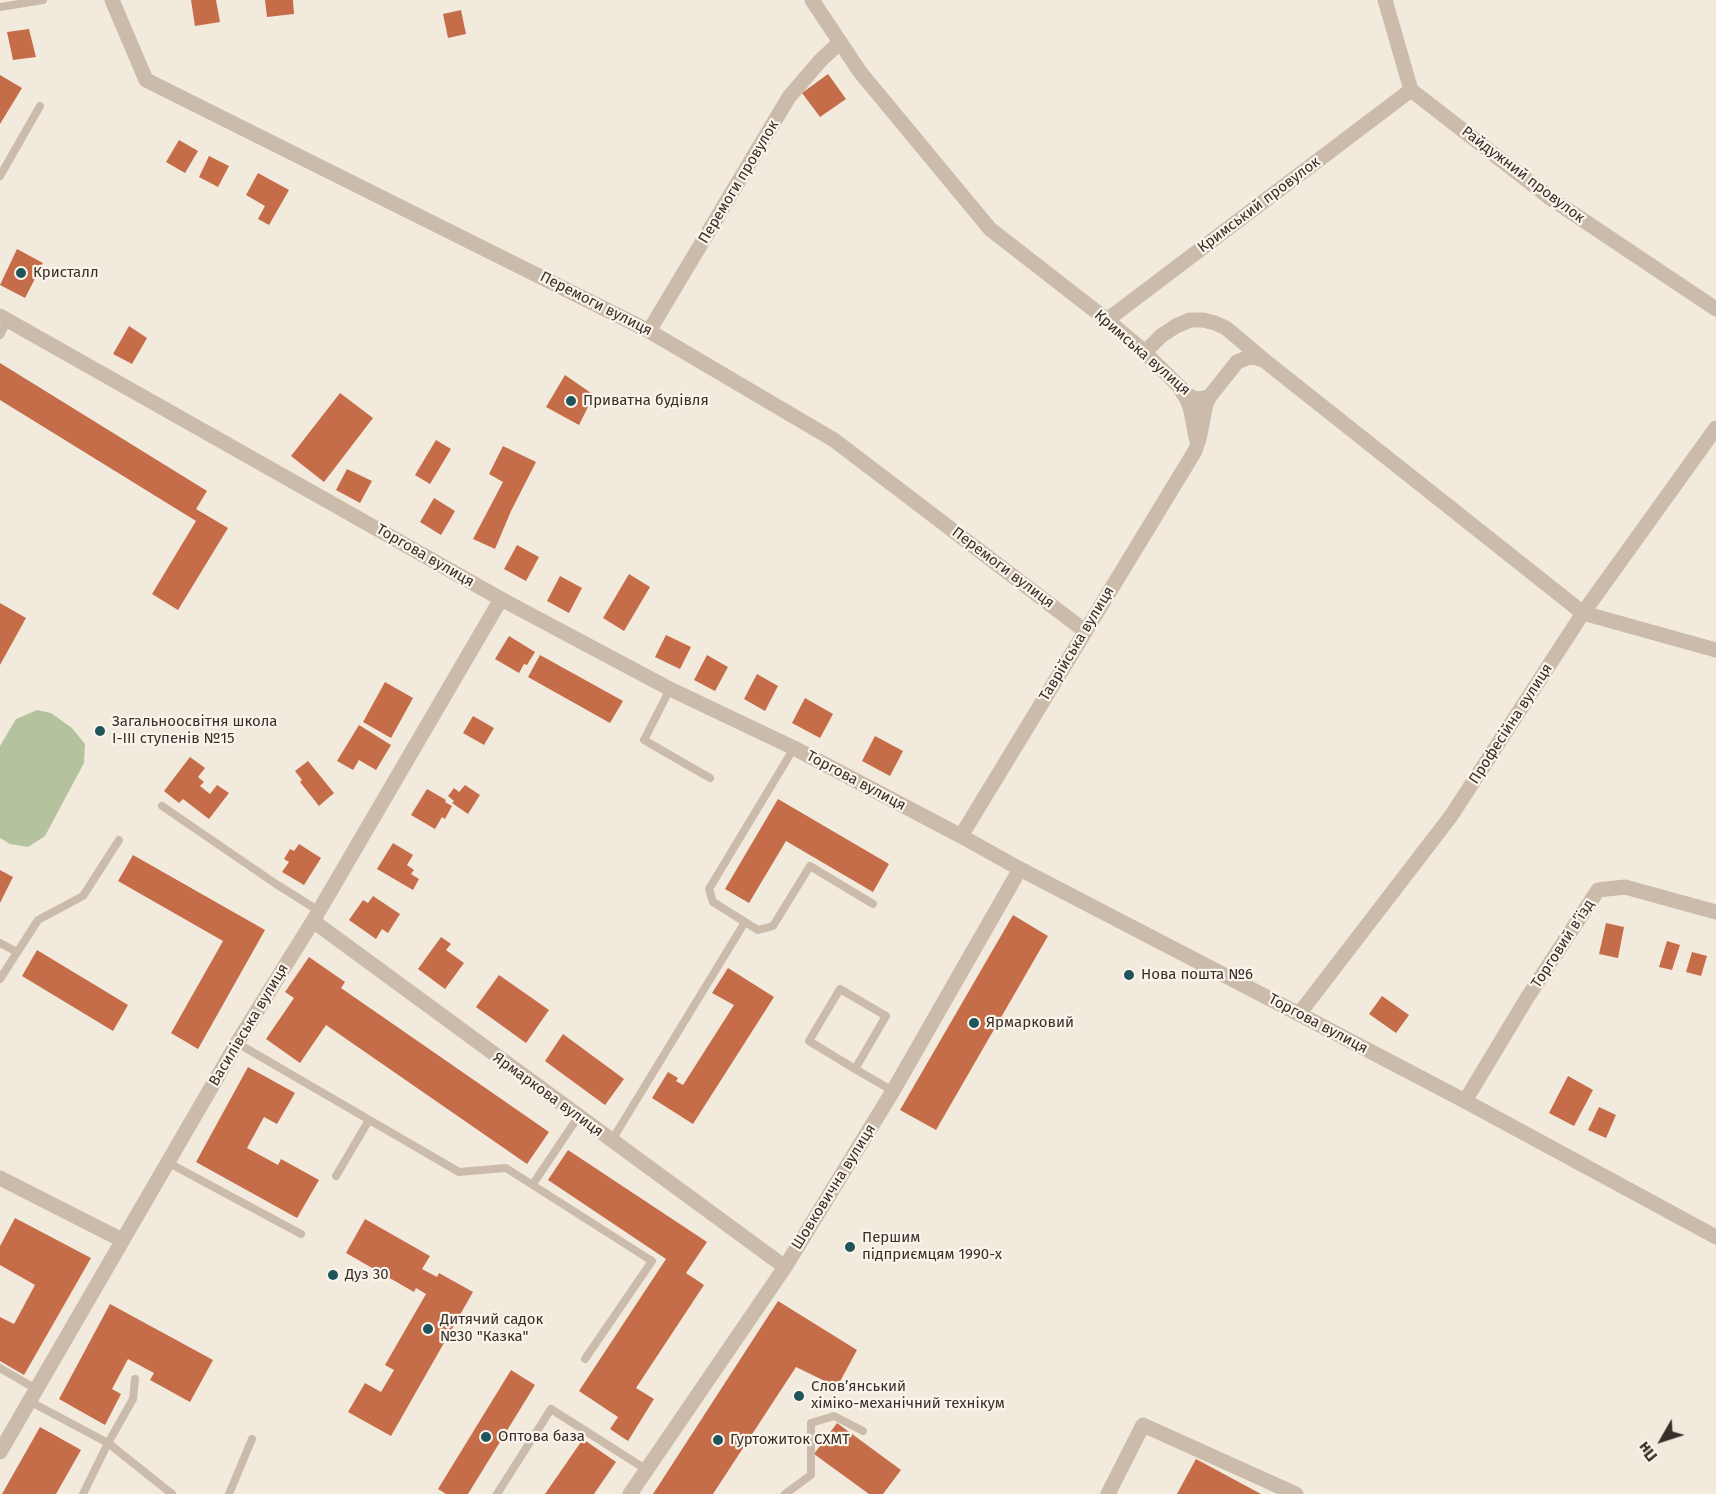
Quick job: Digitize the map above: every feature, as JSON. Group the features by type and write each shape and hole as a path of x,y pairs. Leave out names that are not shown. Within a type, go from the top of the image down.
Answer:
{"street":[{"name":"Перемоги вулиця","path":"112,0 146,80 649,331 834,440 1085,631"},
{"name":"Кримська вулиця","path":"812,0 860,72 990,229 1107,320 1181,390 1196,399 1210,396 1237,362 1249,357 1265,361"},
{"path":"1386,0 1411,90"},
{"name":"Перемоги провулок","path":"649,331 789,97 840,42"},
{"name":"Райдужний провулок","path":"1411,90 1550,198 1716,309"},
{"name":"Кримський провулок","path":"1107,320 1411,90"},
{"name":"Торгова вулиця","path":"4,318 501,599 670,689 794,748 1020,869 1465,1101 1716,1238"},
{"path":"1144,353 1161,336 1176,326 1190,320 1215,322 1226,328 1583,613 1716,650"},
{"path":"1181,390 1193,418 1195,451"},
{"name":"Таврійська вулиця","path":"961,836 1195,451 1210,396"},
{"name":"Професійна вулиця","path":"1299,1014 1451,816 1583,613 1716,428"},
{"name":"Василівська вулиця","path":"0,1452 167,1162 316,916 501,599"},
{"name":"Шовковична вулиця","path":"630,1494 784,1267 893,1091 1020,869"},
{"name":"Торговий в’їзд","path":"1465,1101 1527,998 1598,890 1625,887 1716,912"},
{"name":"Ярмаркова вулиця","path":"316,916 611,1142 784,1267"},
{"path":"0,1178 122,1240"},
{"path":"1108,1494 1143,1425 1296,1494"}],"lane":[{"path":"0,7 44,0"},
{"path":"0,176 40,106"},
{"path":"0,335 4,318"},
{"path":"670,689 644,740 710,778"},
{"path":"794,748 709,889 713,902 758,930 773,926 810,866 873,904"},
{"path":"162,806 276,884 316,916"},
{"path":"0,979 38,920 83,896 119,840"},
{"path":"611,1142 745,922"},
{"path":"0,943 17,952"},
{"path":"855,1068 886,1016 840,989 809,1041 893,1091"},
{"path":"237,1043 459,1172 506,1168 652,1261 585,1359"},
{"path":"533,1184 578,1117"},
{"path":"336,1176 369,1120"},
{"path":"167,1162 301,1234"},
{"path":"0,1368 32,1395 108,1443 172,1494"},
{"path":"83,1494 133,1399 135,1379"},
{"path":"497,1494 551,1409 647,1470"},
{"path":"785,1494 811,1475 811,1423 834,1416 863,1431"},
{"path":"229,1494 252,1439"}],"green space":[{"path":"37,710 51,713 72,728 85,744 84,763 45,836 28,847 10,844 0,838 0,746 16,719"}],"building":[{"path":"191,0 216,0 220,22 195,26"},
{"path":"265,0 293,0 294,14 267,17"},
{"path":"461,10 466,34 448,38 443,14"},
{"path":"29,29 36,57 13,60 7,32"},
{"path":"828,74 846,99 820,117 802,93"},
{"path":"0,75 22,88 0,124"},
{"path":"179,140 198,151 185,173 166,162"},
{"path":"209,156 229,166 218,187 199,177"},
{"path":"258,173 289,190 269,225 258,219 265,206 246,195"},
{"name":"Кристалл","path":"17,249 43,263 25,298 0,285"},
{"path":"129,326 147,338 132,364 113,354"},
{"path":"0,363 207,491 196,509 228,528 178,610 152,594 196,521 0,400"},
{"name":"Приватна будівля","path":"565,375 594,395 579,425 546,407"},
{"path":"340,393 373,418 324,482 291,456"},
{"path":"436,440 451,449 430,484 415,475"},
{"path":"503,446 536,462 495,549 473,539 503,482 489,474"},
{"path":"347,469 372,481 360,503 336,490"},
{"path":"434,498 455,511 441,535 420,522"},
{"path":"517,545 539,557 526,581 504,569"},
{"path":"629,574 650,587 624,631 603,618"},
{"path":"560,576 582,588 569,613 547,601"},
{"path":"0,603 26,618 0,665"},
{"path":"666,635 691,647 680,669 655,657"},
{"path":"509,636 535,652 519,673 495,659"},
{"path":"540,655 623,701 610,723 528,677"},
{"path":"707,655 728,667 715,691 694,680"},
{"path":"757,674 778,686 765,711 744,699"},
{"path":"385,682 413,698 391,738 363,722"},
{"path":"805,698 833,714 820,738 792,723"},
{"path":"473,716 494,728 484,745 463,733"},
{"path":"359,725 391,745 376,770 359,760 353,770 337,761"},
{"path":"875,736 903,751 890,776 862,761"},
{"path":"190,757 205,768 198,777 204,782 200,786 210,794 217,785 229,793 209,819 183,799 179,803 164,791"},
{"path":"308,761 334,793 319,806 300,782 302,780 295,771"},
{"path":"465,785 480,795 468,814 452,803 454,801 448,796 454,788 459,792"},
{"path":"427,789 452,806 445,819 442,817 435,829 411,815"},
{"path":"778,799 889,864 873,892 786,841 749,903 725,889"},
{"path":"393,843 413,855 407,865 414,870 411,874 419,879 413,890 377,869"},
{"path":"299,844 321,858 304,885 282,872 289,862 284,859 290,849 294,851"},
{"path":"133,855 265,930 198,1049 171,1033 223,941 118,881"},
{"path":"0,870 13,877 0,903"},
{"path":"373,896 400,914 388,933 382,929 376,939 349,920 363,900 368,903"},
{"name":"Ярмарковий","path":"1013,915 1048,936 936,1130 900,1110"},
{"path":"1606,923 1624,927 1618,958 1599,954"},
{"path":"441,937 451,944 446,950 464,963 445,989 418,969"},
{"path":"1667,941 1680,945 1672,970 1659,967"},
{"path":"37,950 128,1005 113,1031 22,976"},
{"path":"1692,952 1707,956 1701,976 1686,972"},
{"path":"309,957 345,982 341,988 549,1132 527,1164 326,1025 300,1063 266,1039 294,998 285,992"},
{"path":"728,968 774,997 693,1124 652,1098 668,1072 678,1078 676,1081 683,1085 734,1005 712,993"},
{"path":"499,975 549,1010 526,1043 476,1007"},
{"path":"1382,996 1409,1015 1396,1033 1369,1014"},
{"path":"563,1034 624,1079 605,1105 545,1061"},
{"path":"248,1067 295,1093 277,1124 264,1117 247,1148 278,1165 281,1159 319,1180 297,1218 196,1162"},
{"path":"1568,1076 1593,1090 1574,1126 1549,1113"},
{"path":"1599,1107 1616,1115 1606,1138 1588,1130"},
{"path":"568,1150 707,1242 686,1273 704,1285 636,1388 654,1399 628,1441 610,1429 618,1417 579,1391 666,1259 548,1180"},
{"path":"15,1218 91,1258 24,1375 0,1361 0,1317 14,1324 35,1285 0,1265 0,1246"},
{"name":"Дитячий садок №30 \"Казка\"","path":"365,1219 430,1256 422,1269 437,1277 439,1273 473,1292 391,1436 348,1412 365,1383 381,1392 394,1370 385,1365 426,1294 416,1288 414,1292 346,1253"},
{"name":"Гуртожиток СХМТ","path":"778,1301 857,1350 837,1387 796,1367 713,1494 653,1494"},
{"path":"110,1304 213,1360 190,1402 150,1380 154,1373 128,1359 112,1389 121,1394 105,1425 59,1399"},
{"name":"Оптова база","path":"511,1370 535,1385 468,1494 446,1494 438,1489"},
{"path":"837,1423 901,1470 883,1494 869,1494 814,1454"},
{"path":"40,1427 81,1450 56,1494 2,1494"},
{"path":"583,1439 616,1462 594,1494 545,1494"},
{"path":"1196,1459 1261,1494 1177,1494"}],"place":[{"name":"Кристалл","path":"21,273"},
{"name":"Приватна будівля","path":"571,401"},
{"name":"Загальноосвітня школа І-ІІІ ступенів №15","path":"100,731"},
{"name":"Нова пошта №6","path":"1129,975"},
{"name":"Ярмарковий","path":"974,1023"},
{"name":"Першим підприємцям 1990-х","path":"850,1247"},
{"name":"Дуз 30","path":"333,1275"},
{"name":"Дитячий садок №30 \"Казка\"","path":"428,1329"},
{"name":"Слов’янський хіміко-механічний технікум","path":"799,1396"},
{"name":"Оптова база","path":"486,1437"},
{"name":"Гуртожиток СХМТ","path":"718,1440"}]}
